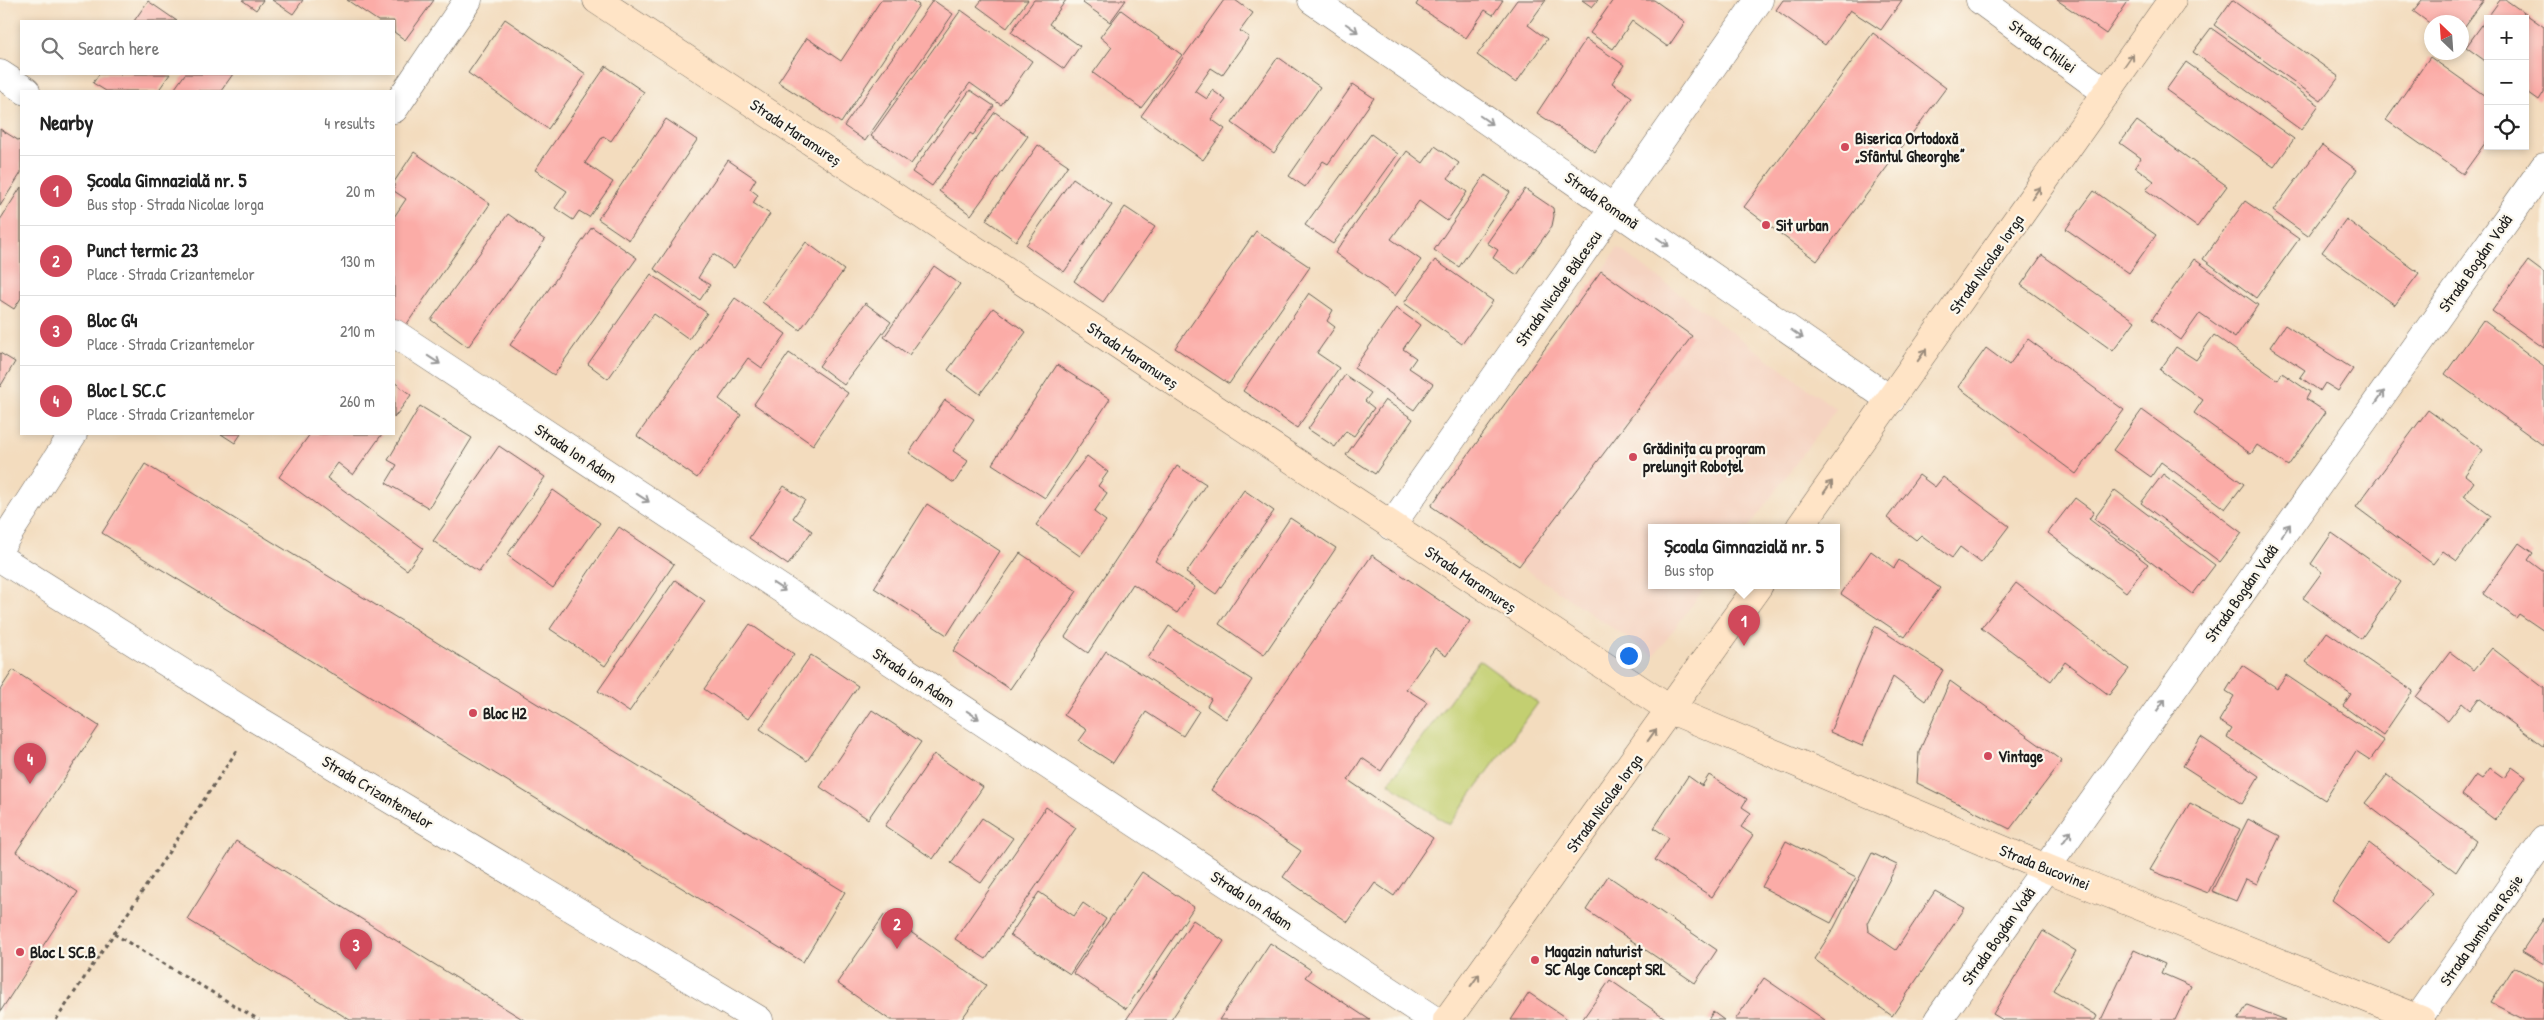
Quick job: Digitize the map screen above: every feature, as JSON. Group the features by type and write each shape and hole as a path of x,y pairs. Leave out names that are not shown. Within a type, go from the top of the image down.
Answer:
{"street":[{"path":"395,108 468,0"},
{"name":"Strada Maramureș","path":"597,0 1670,710"},
{"name":"Strada Romană","path":"1312,0 1891,400"},
{"name":"Strada Nicolae Bălcescu","path":"1391,526 1759,0"},
{"name":"Strada Chiliei","path":"1980,0 2107,92"},
{"name":"Strada Nicolae Iorga","path":"1802,524 2172,0"},
{"path":"0,74 24,90"},
{"name":"Strada Bogdan Vodă","path":"1938,1020 2544,167"},
{"name":"Strada Ion Adam","path":"395,334 1434,1020"},
{"path":"0,547 73,435"},
{"name":"Strada Crizantemelor","path":"0,558 258,720 759,1020"},
{"name":"Strada Nicolae Iorga","path":"1447,1020 1756,589"},
{"name":"Strada Bucovinei","path":"1670,710 2046,868 2419,1020"},
{"name":"Strada Dumbrava Roșie","path":"2419,1020 2544,840"}],"path":[{"path":"56,1020 258,720"},
{"path":"114,934 259,1020"}],"shaded area":[{"name":"Grădinița cu program prelungit Roboțel","path":"1618,248 1836,409 1751,524 1648,524 1648,589 1704,589 1654,656 1431,506"}],"green space":[{"path":"1479,660 1538,703 1449,825 1389,783"}],"building":[{"path":"242,0 263,0 256,10"},
{"path":"272,0 303,0 293,14"},
{"path":"347,0 434,0 405,40 395,33 395,20 377,20"},
{"path":"881,0 911,0 919,5 841,123 778,82 807,38 841,61"},
{"path":"933,0 953,14 865,141 844,126"},
{"path":"982,0 1028,0 1007,28 977,6"},
{"path":"1034,0 1066,0 1049,24 1080,46 1064,69 1011,32"},
{"path":"1086,0 1126,0 1110,22 1083,3"},
{"path":"1224,0 1235,0 1253,13 1240,31 1249,37 1222,75 1211,68 1195,91 1207,99 1212,90 1226,100 1211,119 1225,129 1203,160 1141,116"},
{"path":"1419,0 1503,0 1493,15 1485,10 1466,38 1416,5"},
{"path":"1517,0 1546,0 1528,25 1547,39 1516,83 1477,55"},
{"path":"1582,0 1598,0 1592,7"},
{"path":"1613,0 1654,0 1685,22 1668,47 1632,21 1613,49 1590,33"},
{"path":"1783,0 1902,0 1881,30 1850,10 1825,45 1776,10"},
{"path":"2057,0 2129,0 2106,34"},
{"path":"2232,0 2339,77 2321,101 2214,25"},
{"path":"2422,0 2484,0 2469,20 2469,15 2424,15 2424,19 2413,11"},
{"path":"2500,0 2506,0 2527,15 2489,15"},
{"path":"148,1 176,20 135,20"},
{"path":"961,10 1032,61 1001,105 970,83 911,164 871,136"},
{"path":"1121,10 1182,55 1141,108 1093,73 1112,47 1100,37"},
{"path":"2529,16 2544,27 2544,92 2539,100 2529,93"},
{"path":"505,19 586,74 548,129 468,73"},
{"path":"2484,22 2484,60 2469,49 2469,43"},
{"path":"2211,28 2319,105 2301,130 2193,52"},
{"name":"Biserica Ortodoxă „Sfântul Gheorghe”","path":"1873,33 1946,88 1817,261 1744,207"},
{"path":"1586,39 1624,65 1612,83 1632,97 1595,152 1537,113"},
{"path":"1278,57 1320,87 1274,153 1232,123"},
{"path":"2428,60 2434,60 2484,95 2484,145 2463,174 2386,120"},
{"path":"2186,62 2294,139 2274,167 2166,90"},
{"path":"606,66 644,92 611,141 603,136 585,163 613,182 589,217 579,211 573,220 555,208 567,191 535,170"},
{"path":"98,75 169,75 159,90 104,90 93,83"},
{"path":"184,75 232,75 222,90 174,90"},
{"path":"1353,84 1374,98 1328,164 1323,161 1305,187 1289,176"},
{"path":"970,90 994,106 973,135 970,133 932,186 912,172"},
{"path":"995,112 1028,136 971,215 939,191"},
{"path":"666,119 697,140 629,240 598,219"},
{"path":"2137,121 2227,186 2197,227 2146,190 2154,181 2135,167 2141,158 2120,143"},
{"path":"0,129 20,141 20,175 0,206"},
{"path":"1371,134 1398,154 1333,244 1305,225"},
{"path":"1038,145 1068,165 1016,241 986,220"},
{"path":"2322,145 2357,170 2308,236 2273,211"},
{"path":"1435,146 1459,163 1448,178 1467,192 1447,221 1419,201 1391,239 1421,260 1395,296 1335,253 1407,151 1423,163"},
{"path":"414,152 490,204 402,331 395,326 395,216 406,199 395,192 395,180"},
{"path":"728,160 756,179 750,189 758,195 753,203 770,214 734,268 713,254 698,278 710,285 700,300 654,269"},
{"path":"1485,175 1510,192 1459,267 1434,250"},
{"path":"1073,178 1112,205 1064,272 1026,245"},
{"path":"20,189 20,300 14,309 0,300 0,220"},
{"path":"1525,189 1553,208 1554,216 1552,226 1517,275 1493,258 1498,250 1487,243"},
{"path":"2094,191 2156,235 2129,273 2066,229"},
{"path":"2245,201 2299,239 2256,298 2203,259"},
{"path":"1125,207 1155,227 1103,302 1074,281"},
{"path":"508,214 545,240 468,347 431,320"},
{"path":"2346,219 2419,273 2395,305 2322,252"},
{"path":"592,227 637,258 554,375 510,345"},
{"path":"1256,231 1310,267 1229,384 1175,348"},
{"path":"806,242 844,270 800,330 762,302"},
{"path":"2042,255 2135,321 2113,351 2021,285"},
{"path":"2194,259 2258,305 2235,338 2200,313 2181,340 2152,319"},
{"path":"1435,260 1493,301 1462,344 1404,303"},
{"path":"2528,261 2544,273 2544,348 2492,311"},
{"path":"934,266 960,284 909,355 884,337"},
{"path":"1601,271 1692,336 1519,566 1431,506"},
{"path":"651,274 707,313 689,339 654,314 608,379 588,364"},
{"path":"1309,293 1333,310 1327,321 1335,327 1317,353 1339,368 1297,428 1243,391"},
{"path":"735,298 786,334 762,368 748,358 719,399 741,415 697,478 637,436"},
{"path":"865,303 891,322 844,385 819,366"},
{"path":"993,308 1026,332 980,394 948,370"},
{"path":"1396,308 1420,325 1403,349 1416,358 1409,368 1433,384 1414,410 1354,368"},
{"path":"2483,320 2544,366 2544,446 2445,374"},
{"path":"2285,325 2353,369 2338,391 2325,383 2320,391 2300,377 2305,370 2270,347"},
{"path":"2214,335 2278,380 2282,373 2310,392 2306,399 2326,412 2288,466 2257,445 2251,454 2194,413 2203,400 2160,370 2176,347 2196,360"},
{"path":"2028,339 2124,410 2076,474 1958,387 1986,348 2009,365"},
{"path":"0,353 15,362 0,387"},
{"path":"789,353 848,393 813,445 754,404"},
{"path":"1057,365 1110,399 1045,498 992,464"},
{"path":"1345,375 1371,393 1365,401 1374,408 1354,436 1346,431 1335,447 1308,429"},
{"path":"395,383 411,395 395,417"},
{"path":"945,400 974,419 953,451 968,461 954,483 909,453"},
{"path":"1385,400 1413,419 1375,474 1346,455"},
{"path":"420,406 472,438 429,508 386,483 397,465 388,460"},
{"path":"2142,410 2244,484 2225,509 2161,462 2151,477 2113,450"},
{"path":"2428,410 2483,450 2465,475 2474,482 2464,496 2491,516 2457,561 2443,551 2433,564 2356,507"},
{"path":"223,435 240,435 235,443"},
{"path":"309,435 381,435 353,475 338,463 327,478 423,548 407,570 279,477"},
{"path":"499,446 545,477 479,572 433,541"},
{"path":"1087,456 1108,472 1098,486 1107,493 1094,512 1106,521 1080,556 1036,525"},
{"name":"Bloc H2","path":"145,464 845,892 803,962 102,533"},
{"path":"1177,466 1206,484 1155,561 1195,587 1177,613 1133,584 1088,653 1065,637"},
{"path":"2163,474 2242,533 2220,562 2141,503"},
{"path":"1919,475 1935,487 1943,477 2009,526 1981,563 1960,547 1952,558 1921,535 1916,540 1887,518"},
{"path":"784,486 805,500 793,518 812,531 788,565 749,538"},
{"path":"553,490 600,523 553,588 507,555"},
{"path":"1244,490 1274,511 1216,594 1186,573"},
{"path":"2115,490 2215,565 2193,594 2094,519"},
{"path":"2075,498 2094,512 2089,519 2148,564 2126,592 2048,533"},
{"path":"927,504 1000,551 947,635 874,588"},
{"path":"1290,518 1336,548 1264,655 1219,624"},
{"path":"619,527 674,564 605,666 550,629"},
{"path":"2332,533 2401,582 2361,639 2303,598 2322,572 2311,564"},
{"path":"2519,543 2533,553 2528,560 2544,572 2544,631 2519,614 2516,618 2483,594"},
{"path":"1871,551 1894,568 1899,560 1940,588 1905,637 1841,594"},
{"path":"1020,553 1077,591 1010,689 953,651"},
{"path":"1372,555 1470,621 1446,656 1435,648 1406,689 1427,702 1381,771 1362,758 1348,780 1433,838 1394,896 1375,883 1348,922 1283,877 1301,851 1211,790"},
{"path":"675,580 705,601 629,712 598,691"},
{"path":"2016,583 2129,669 2109,695 2065,662 2051,681 1981,628"},
{"path":"750,624 794,654 748,719 704,689"},
{"path":"1169,626 1252,680 1226,719 1207,706 1211,699 1148,658"},
{"path":"1875,626 1943,670 1925,701 1893,677 1862,746 1830,732"},
{"path":"2327,632 2413,691 2383,735 2343,706 2351,694 2306,662"},
{"path":"2492,648 2544,688 2544,747 2479,698 2470,710 2462,703 2448,721 2416,697 2450,652 2474,670"},
{"path":"1106,651 1199,711 1183,736 1146,712 1113,763 1079,741 1087,730 1064,715"},
{"path":"811,655 858,686 807,761 760,729"},
{"path":"2242,665 2277,688 2286,675 2384,741 2370,760 2356,751 2325,800 2227,737 2232,729 2219,721 2234,696 2226,691"},
{"path":"13,670 99,726 16,852 78,892 0,1012 0,690"},
{"name":"Vintage","path":"1950,681 2062,761 2010,829 1917,783 1919,752"},
{"path":"872,710 921,742 868,819 820,787"},
{"path":"2201,737 2259,776 2242,804 2183,766"},
{"path":"934,754 983,787 933,859 885,826"},
{"path":"2512,767 2526,777 2495,820 2462,795 2476,775 2482,779 2490,768 2504,778"},
{"path":"1709,775 1747,799 1742,807 1751,813 1741,827 1753,835 1712,897 1655,860 1669,838 1654,828 1688,776 1702,786"},
{"path":"2387,775 2476,841 2456,872 2365,803"},
{"path":"2190,803 2240,829 2208,893 2150,870"},
{"path":"1046,807 1076,828 986,959 955,939"},
{"path":"982,818 1013,838 981,883 951,863"},
{"path":"2248,819 2280,836 2257,884 2246,879 2236,901 2212,891"},
{"path":"236,841 524,1020 350,1020 187,919"},
{"path":"1786,841 1856,877 1831,923 1762,887"},
{"path":"2369,843 2433,893 2389,943 2332,900"},
{"path":"1872,853 1897,865 1867,923 1868,931 1896,950 1935,891 1965,908 1892,1016 1814,959 1834,928"},
{"path":"1142,872 1194,907 1126,1009 1073,973"},
{"path":"1608,876 1717,950 1695,983 1586,910"},
{"path":"1039,892 1074,916 1083,903 1106,919 1070,974 1010,935"},
{"path":"885,914 986,985 961,1020 890,1020 837,983"},
{"path":"2544,918 2544,964 2522,951"},
{"path":"1193,920 1224,941 1171,1020 1126,1020"},
{"path":"2043,931 2076,951 2053,990 2097,1016 2095,1020 2003,1020 1993,1014"},
{"path":"1270,943 1311,970 1305,977 1370,1020 1219,1020"},
{"path":"2134,950 2165,964 2161,973 2191,986 2175,1020 2101,1020"},
{"path":"2514,967 2544,983 2542,1020 2525,1020 2491,1003"},
{"path":"1764,978 1825,1020 1735,1020"},
{"path":"1610,980 1668,1020 1582,1020"},
{"path":"1529,993 1569,1020 1511,1020"},
{"path":"2247,1005 2286,1020 2238,1020"},
{"path":"1713,1012 1724,1020 1708,1020"}],"place":[{"name":"Biserica Ortodoxă „Sfântul Gheorghe”","path":"1845,147"},
{"name":"Sit urban","path":"1766,225"},
{"name":"Grădinița cu program prelungit Roboțel","path":"1633,457"},
{"name":"Școala Gimnazială nr. 5","path":"1744,646"},
{"name":"Bloc H2","path":"473,713"},
{"name":"Vintage","path":"1988,756"},
{"name":"Bloc L SC.C","path":"30,784"},
{"name":"Punct termic 23","path":"897,949"},
{"name":"Bloc L SC.B","path":"20,952"},
{"name":"Magazin naturist SC Alge Concept SRL","path":"1535,960"},
{"name":"Bloc G4","path":"356,970"}]}
